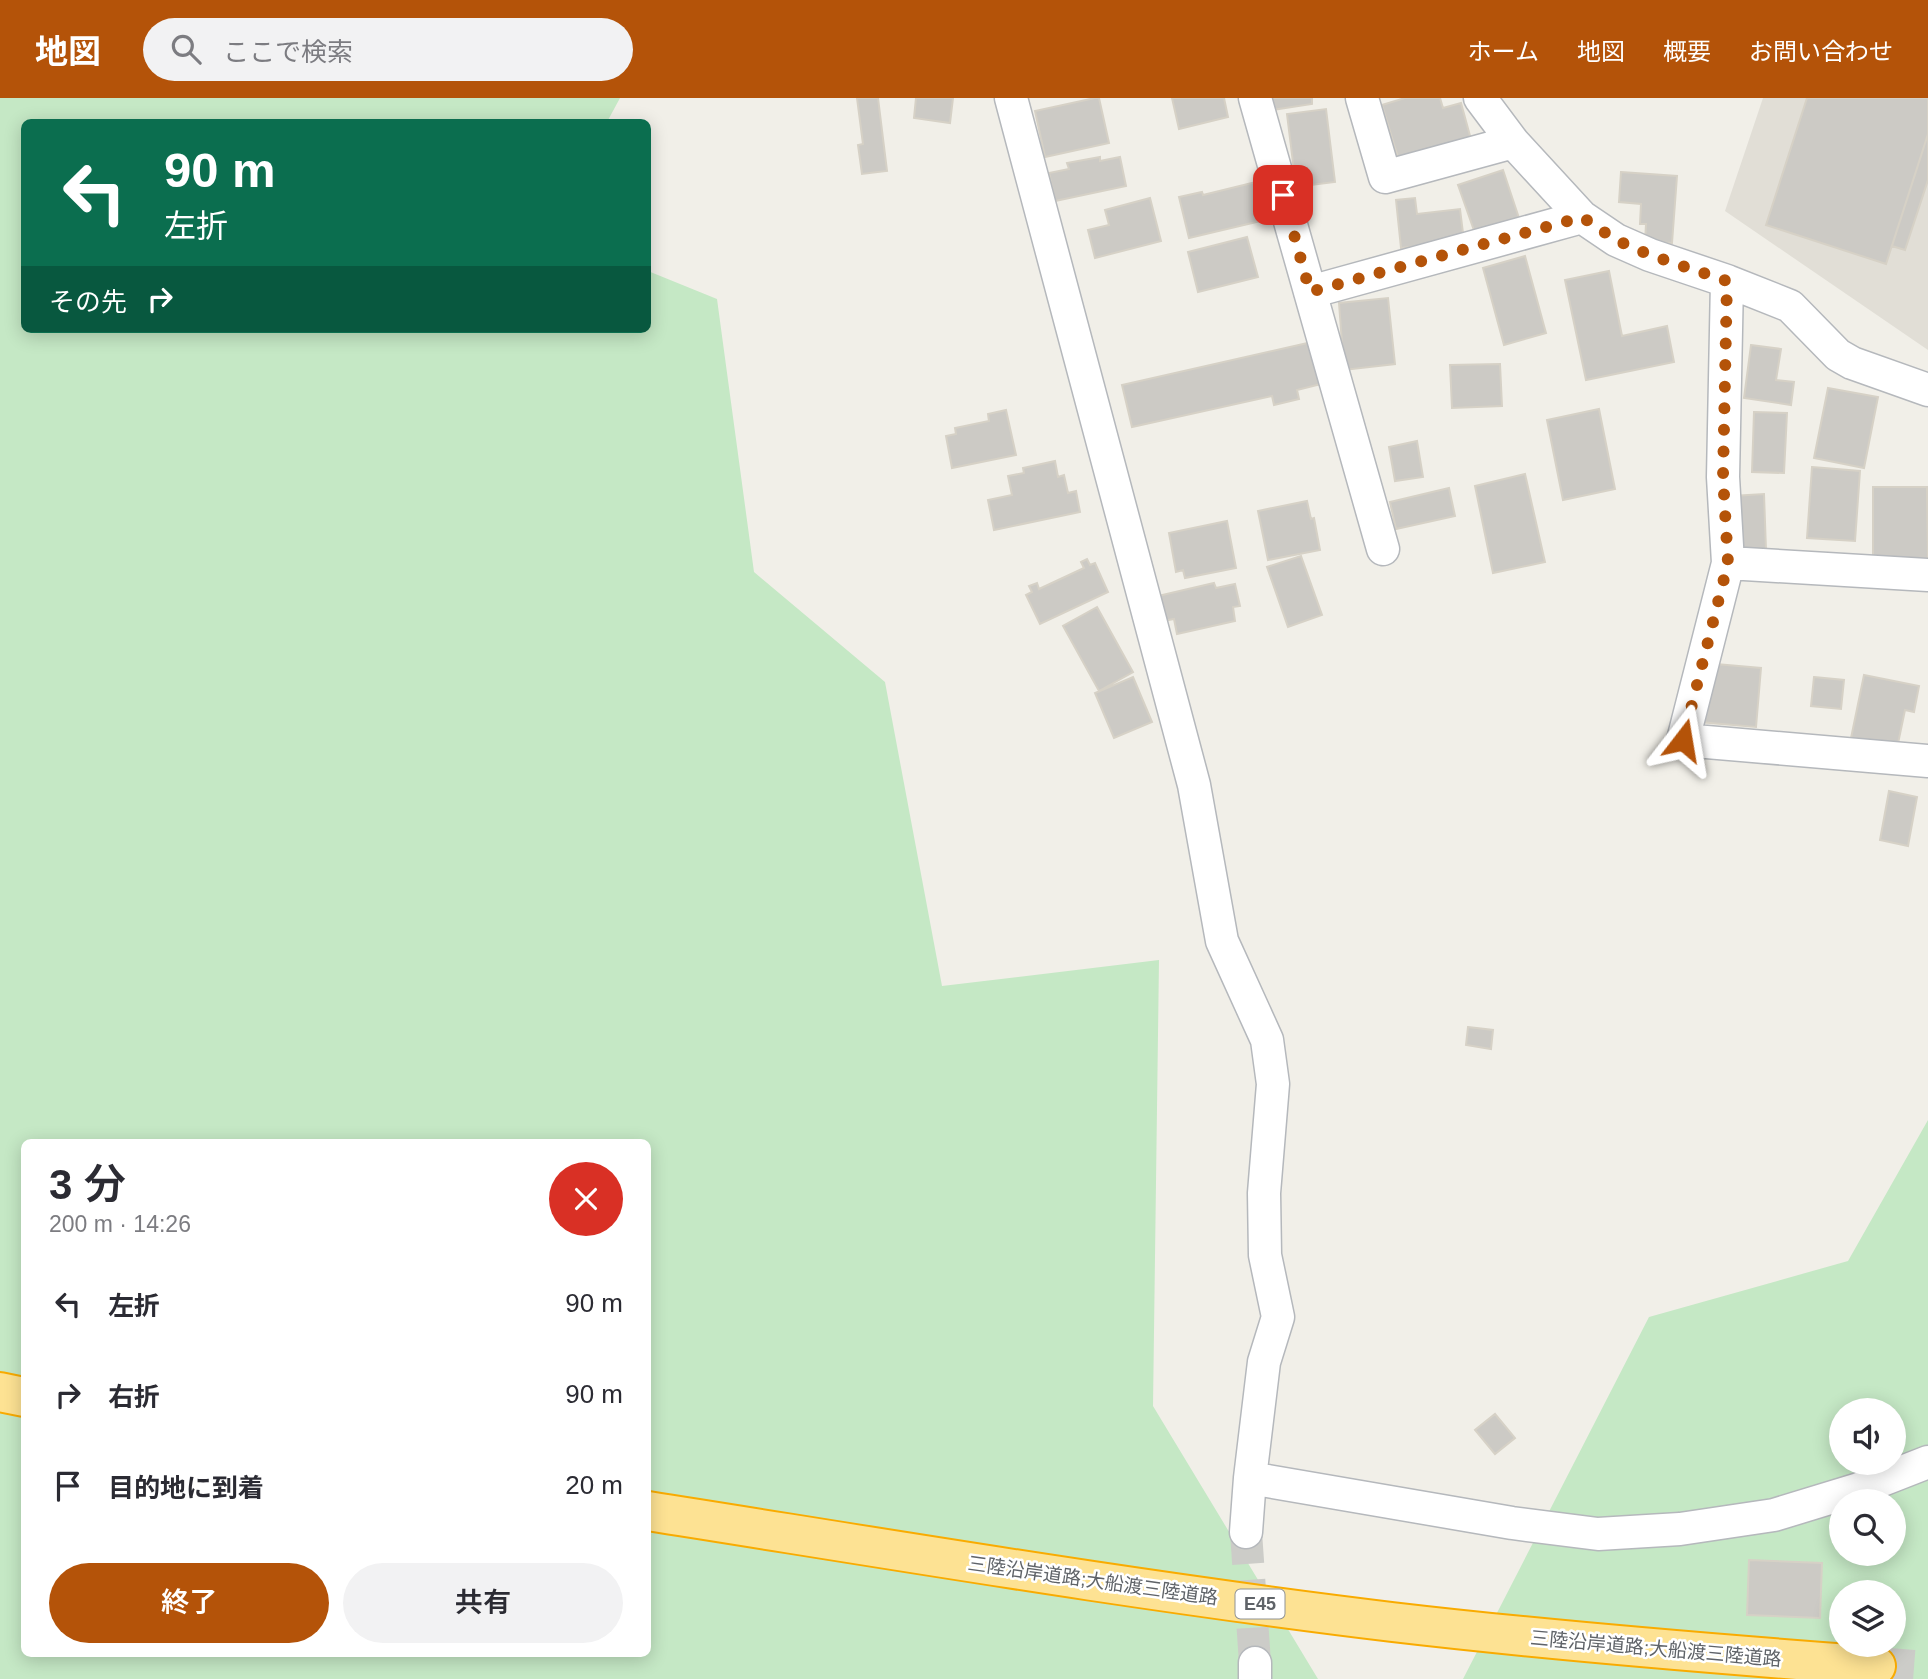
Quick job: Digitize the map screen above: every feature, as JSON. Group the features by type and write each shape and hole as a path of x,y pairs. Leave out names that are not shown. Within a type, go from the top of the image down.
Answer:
{"highway":[{"path":"0,1392 21,1396"},
{"name":"三陸沿岸道路;大船渡三陸道路","path":"651,1511 1093,1581 1392,1622 1652,1650 1876,1666"}],"street":[{"path":"1011,98 1195,785 1222,941 1267,1040 1273,1084 1265,1193 1265,1255 1278,1317 1264,1362 1246,1532"},
{"path":"1255,98 1384,549"},
{"path":"1362,98 1385,177 1513,142"},
{"path":"1480,98 1513,142 1582,217 1616,240 1790,306 1838,355 1852,363 1928,390"},
{"path":"1310,292 1582,217"},
{"path":"1727,281 1723,477 1728,563 1683,740 1928,761"},
{"path":"1728,563 1928,575"},
{"path":"1250,1478 1512,1523 1598,1534 1680,1529 1774,1515 1859,1489 1928,1462"}],"shaded area":[{"path":"1763,98 1928,98 1928,350 1725,211"}],"green space":[{"path":"0,98 620,98 609,119 21,119 21,333 651,333 651,272 717,299 754,572 885,682 942,986 1159,960 1153,1406 1318,1679 0,1679"},
{"path":"1928,1120 1928,1679 1463,1679 1649,1317 1848,1261"}],"building":[{"path":"857,98 878,98 887,171 862,174 858,145 863,144"},
{"path":"916,98 953,98 950,123 914,118"},
{"path":"1099,98 1109,143 1045,157 1035,111"},
{"path":"1172,98 1224,98 1228,117 1179,129"},
{"path":"1270,98 1312,98 1312,104 1272,110"},
{"path":"1405,98 1440,98 1443,108 1461,103 1472,143 1400,164 1382,105"},
{"path":"1807,98 1928,98 1928,134 1886,264 1766,225"},
{"path":"1326,109 1335,182 1296,187 1287,114"},
{"path":"1928,134 1928,180 1905,250 1892,246"},
{"path":"1100,157 1100,161 1120,157 1126,186 1055,201 1049,173 1069,169 1067,163"},
{"path":"1503,170 1521,224 1477,239 1458,185"},
{"path":"1621,172 1677,176 1672,243 1645,242 1646,224 1640,224 1641,204 1619,202"},
{"path":"1256,182 1265,220 1189,238 1179,197 1202,192 1203,195"},
{"path":"1150,198 1161,241 1095,258 1088,230 1109,225 1105,210"},
{"path":"1415,198 1417,214 1460,209 1464,241 1401,248 1396,200"},
{"path":"1247,237 1258,277 1198,292 1188,252"},
{"path":"1525,256 1546,333 1504,345 1483,268"},
{"path":"1609,271 1622,336 1667,326 1674,362 1586,380 1565,280"},
{"path":"1388,298 1395,364 1344,370 1339,303"},
{"path":"1312,342 1321,384 1297,390 1299,399 1274,405 1272,396 1132,427 1122,385"},
{"path":"1751,345 1781,349 1776,380 1794,382 1791,405 1744,398"},
{"path":"1500,364 1502,406 1452,408 1450,365"},
{"path":"1828,388 1878,397 1864,468 1814,458"},
{"path":"1599,409 1615,489 1563,500 1547,420"},
{"path":"1006,410 1016,455 952,468 946,436 956,434 955,428 989,421 988,414"},
{"path":"1754,412 1787,413 1784,473 1752,472"},
{"path":"1417,441 1423,477 1395,481 1389,447"},
{"path":"1055,461 1058,477 1064,475 1068,493 1076,491 1080,512 994,530 988,500 1012,495 1008,476 1024,473 1023,468"},
{"path":"1812,467 1860,471 1855,541 1807,538"},
{"path":"1525,474 1545,562 1493,573 1475,486"},
{"path":"1873,487 1927,487 1928,558 1873,559"},
{"path":"1449,488 1455,516 1396,529 1390,502"},
{"path":"1764,494 1766,550 1734,552 1732,496"},
{"path":"1307,501 1311,519 1314,518 1320,550 1268,560 1258,511"},
{"path":"1227,521 1236,568 1185,578 1183,570 1176,572 1169,533"},
{"path":"1301,556 1322,615 1288,627 1267,567"},
{"path":"1087,559 1090,565 1095,563 1108,592 1040,624 1026,595 1032,592 1029,586 1037,583 1039,589 1084,568 1081,562"},
{"path":"1214,583 1216,588 1235,584 1240,606 1233,607 1235,621 1177,634 1174,619 1163,621 1158,596"},
{"path":"1097,607 1133,672 1099,691 1063,626"},
{"path":"1704,663 1761,668 1756,727 1699,722"},
{"path":"1864,675 1919,686 1914,712 1905,710 1896,753 1850,743"},
{"path":"1133,677 1152,722 1114,738 1095,693"},
{"path":"1814,677 1844,680 1841,709 1811,706"},
{"path":"1889,791 1917,797 1908,846 1880,840"},
{"path":"1468,1027 1493,1030 1491,1049 1466,1045"},
{"path":"1495,1414 1515,1438 1495,1454 1475,1430"},
{"path":"1749,1560 1822,1563 1820,1618 1747,1615"}],"tunnel":[{"path":"1246,1532 1255,1663"},
{"path":"1876,1666 1928,1670"}],"route":[{"path":"1283,195 1310,292 1582,217 1616,240 1650,255 1727,281 1723,477 1728,563 1683,740"}]}
